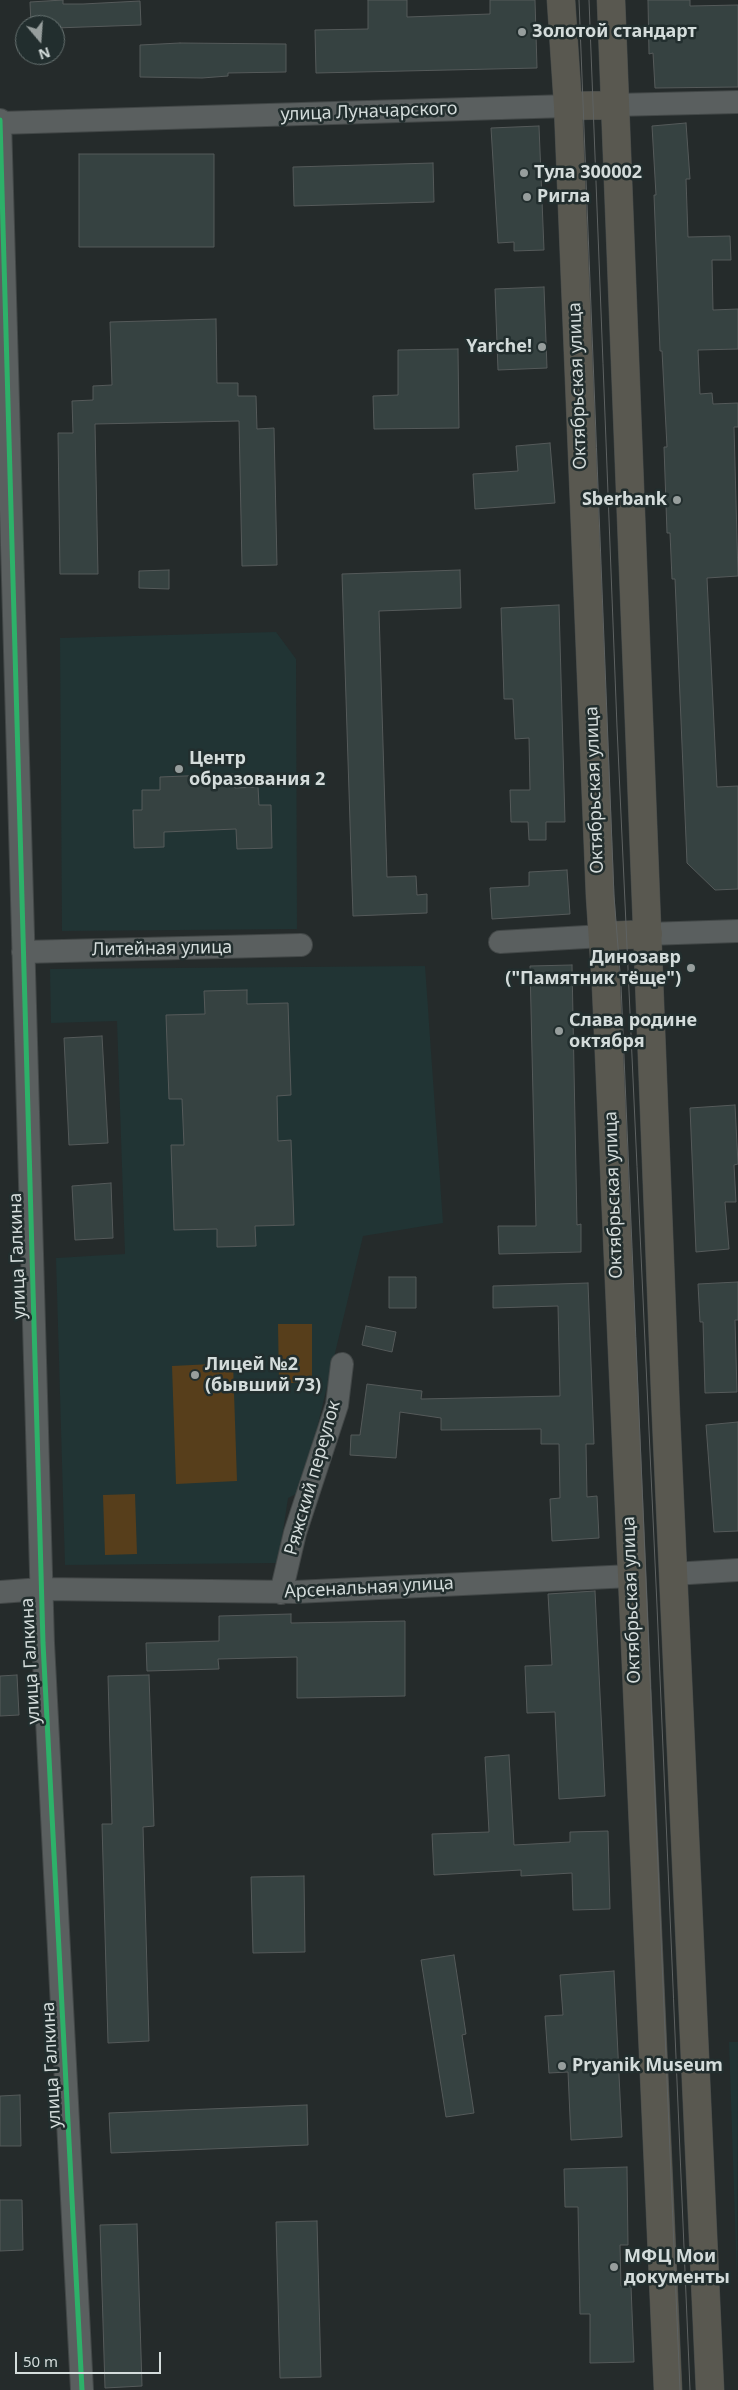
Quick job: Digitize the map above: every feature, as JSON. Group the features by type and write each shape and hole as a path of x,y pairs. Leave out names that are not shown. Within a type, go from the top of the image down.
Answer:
{"main road":[{"name":"Октябрьская улица","path":"561,0 568,106 602,936 668,2390"},
{"path":"611,0 673,1574 710,2390"},
{"name":"улица Луначарского","path":"568,106 615,105"},
{"path":"602,936 648,934"},
{"name":"Арсенальная улица","path":"631,1576 673,1574"}],"street":[{"name":"улица Луначарского","path":"615,105 738,102"},
{"name":"улица Луначарского","path":"0,122 568,106"},
{"name":"улица Галкина","path":"0,122 41,1589 82,2390"},
{"path":"0,737 17,717"},
{"path":"648,934 738,931"},
{"path":"500,942 602,936"},
{"name":"Литейная улица","path":"24,952 301,946"},
{"name":"Ряжский переулок","path":"282,1593 295,1533 337,1404 342,1364"},
{"name":"Арсенальная улица","path":"673,1574 738,1570"},
{"name":"Арсенальная улица","path":"0,1592 41,1589 282,1593 631,1576"}],"shaded area":[{"name":"Центр образования 2","path":"276,632 296,659 297,929 62,931 60,638"},
{"name":"Лицей №2 (бывший 73)","path":"425,966 443,1223 363,1236 302,1491 288,1498 278,1563 65,1565 56,1258 125,1254 117,1021 51,1023 50,969"},
{"path":"278,1324 312,1324 312,1383 279,1383"},
{"path":"233,1363 237,1481 176,1484 172,1366"},
{"path":"135,1494 137,1554 105,1555 103,1495"},
{"path":"729,2042 738,2042 737,2280"}],"building":[{"path":"63,0 63,4 83,4 140,1 141,25 65,28 65,15 31,15 30,2"},
{"path":"368,0 407,0 407,17 490,14 490,0 535,0 537,68 316,73 315,30 368,29"},
{"path":"648,0 690,0 690,6 738,5 738,87 655,88 653,53 649,54"},
{"path":"180,43 286,44 286,72 228,73 228,76 202,78 140,77 140,45"},
{"path":"686,123 690,179 686,179 688,237 730,236 731,260 712,260 713,310 738,309 738,349 698,350 700,394 712,393 713,404 738,403 738,427 734,427 738,576 707,578 717,787 738,786 738,889 715,890 687,863 675,579 672,579 670,533 667,533 664,447 667,447 662,351 660,351 654,195 656,195 652,126"},
{"path":"539,126 544,250 514,251 514,242 498,243 491,128"},
{"path":"79,154 214,154 214,247 79,247"},
{"path":"433,163 434,202 294,206 293,167"},
{"path":"544,287 547,368 498,370 495,289"},
{"path":"216,319 217,383 238,383 238,396 256,396 257,429 274,428 277,565 242,566 239,421 95,424 98,574 60,574 58,433 73,433 72,401 93,400 93,386 112,385 110,322"},
{"path":"458,349 459,428 374,429 373,396 398,395 398,350"},
{"path":"550,443 555,503 475,509 473,474 518,471 516,446"},
{"path":"169,570 169,589 139,588 139,571"},
{"path":"460,570 461,608 379,611 387,877 416,876 417,895 427,894 427,913 353,916 342,574"},
{"path":"559,605 565,822 546,822 546,840 529,840 528,822 511,822 510,790 530,790 529,738 515,739 513,699 504,699 501,608"},
{"path":"235,774 235,788 258,787 259,805 271,805 272,848 237,849 236,829 164,832 164,847 134,848 133,810 142,810 142,790 160,790 160,777"},
{"path":"567,870 570,914 492,919 490,888 529,886 529,872"},
{"path":"572,965 577,1225 581,1224 581,1252 499,1254 498,1226 536,1226 530,966"},
{"path":"247,990 247,1004 288,1003 291,1095 277,1096 278,1141 291,1140 294,1225 255,1226 256,1246 217,1247 217,1229 174,1230 171,1145 184,1145 182,1099 169,1099 166,1015 205,1014 204,991"},
{"path":"102,1036 108,1143 69,1145 64,1038"},
{"path":"735,1105 738,1164 734,1165 736,1202 725,1202 729,1249 696,1252 690,1108"},
{"path":"111,1183 113,1238 75,1240 72,1186"},
{"path":"389,1277 416,1277 416,1308 389,1308"},
{"path":"738,1282 738,1320 735,1320 737,1392 705,1393 703,1322 700,1322 698,1284"},
{"path":"588,1283 594,1444 586,1444 587,1497 597,1496 599,1538 552,1541 550,1499 560,1498 559,1444 541,1444 541,1429 441,1430 441,1418 400,1412 396,1458 350,1455 351,1435 360,1435 367,1384 422,1391 421,1399 560,1396 558,1306 493,1308 493,1286"},
{"path":"366,1326 396,1332 392,1352 362,1345"},
{"path":"738,1422 738,1531 714,1532 706,1425"},
{"path":"595,1591 605,1796 559,1799 555,1712 527,1713 525,1666 552,1665 548,1594"},
{"path":"291,1614 291,1623 405,1621 405,1696 297,1698 297,1657 218,1659 219,1669 147,1671 146,1643 219,1641 219,1616"},
{"path":"17,1675 19,1715 0,1716 0,1676"},
{"path":"149,1675 154,1826 143,1827 149,2041 108,2043 102,1824 112,1824 108,1676"},
{"path":"509,1755 514,1845 570,1842 570,1832 608,1831 610,1909 573,1910 572,1873 521,1876 521,1870 434,1875 432,1834 489,1832 485,1757"},
{"path":"304,1876 305,1952 253,1953 251,1877"},
{"path":"454,1955 466,2034 462,2035 474,2113 446,2117 421,1960"},
{"path":"614,1971 622,2137 571,2140 568,2072 549,2073 545,2016 563,2015 560,1975"},
{"path":"20,2095 21,2146 0,2146 0,2096"},
{"path":"307,2105 308,2145 111,2153 109,2113"},
{"path":"627,2167 628,2245 620,2245 621,2286 631,2286 634,2362 590,2363 590,2314 580,2314 578,2207 565,2207 564,2169"},
{"path":"0,2200 22,2200 23,2250 0,2251"},
{"path":"317,2221 321,2377 280,2378 276,2222"},
{"path":"137,2224 142,2386 105,2388 100,2225"}],"tram line":[{"path":"579,0 614,896 621,985 680,2390"},
{"path":"589,0 617,727 690,2390"}],"cycle path":[{"path":"0,120 43,1643 82,2390"}],"place":[{"name":"Золотой стандарт","path":"522,32"},
{"name":"Тула 300002","path":"524,173"},
{"name":"Ригла","path":"527,197"},
{"name":"Yarche!","path":"542,347"},
{"name":"Sberbank","path":"677,500"},
{"name":"Центр образования 2","path":"179,769"},
{"name":"Динозавр (\"Памятник тёще\")","path":"691,968"},
{"name":"Слава родине октября","path":"559,1031"},
{"name":"Лицей №2 (бывший 73)","path":"195,1375"},
{"name":"Pryanik Museum","path":"562,2066"},
{"name":"МФЦ Мои документы","path":"614,2267"}]}
